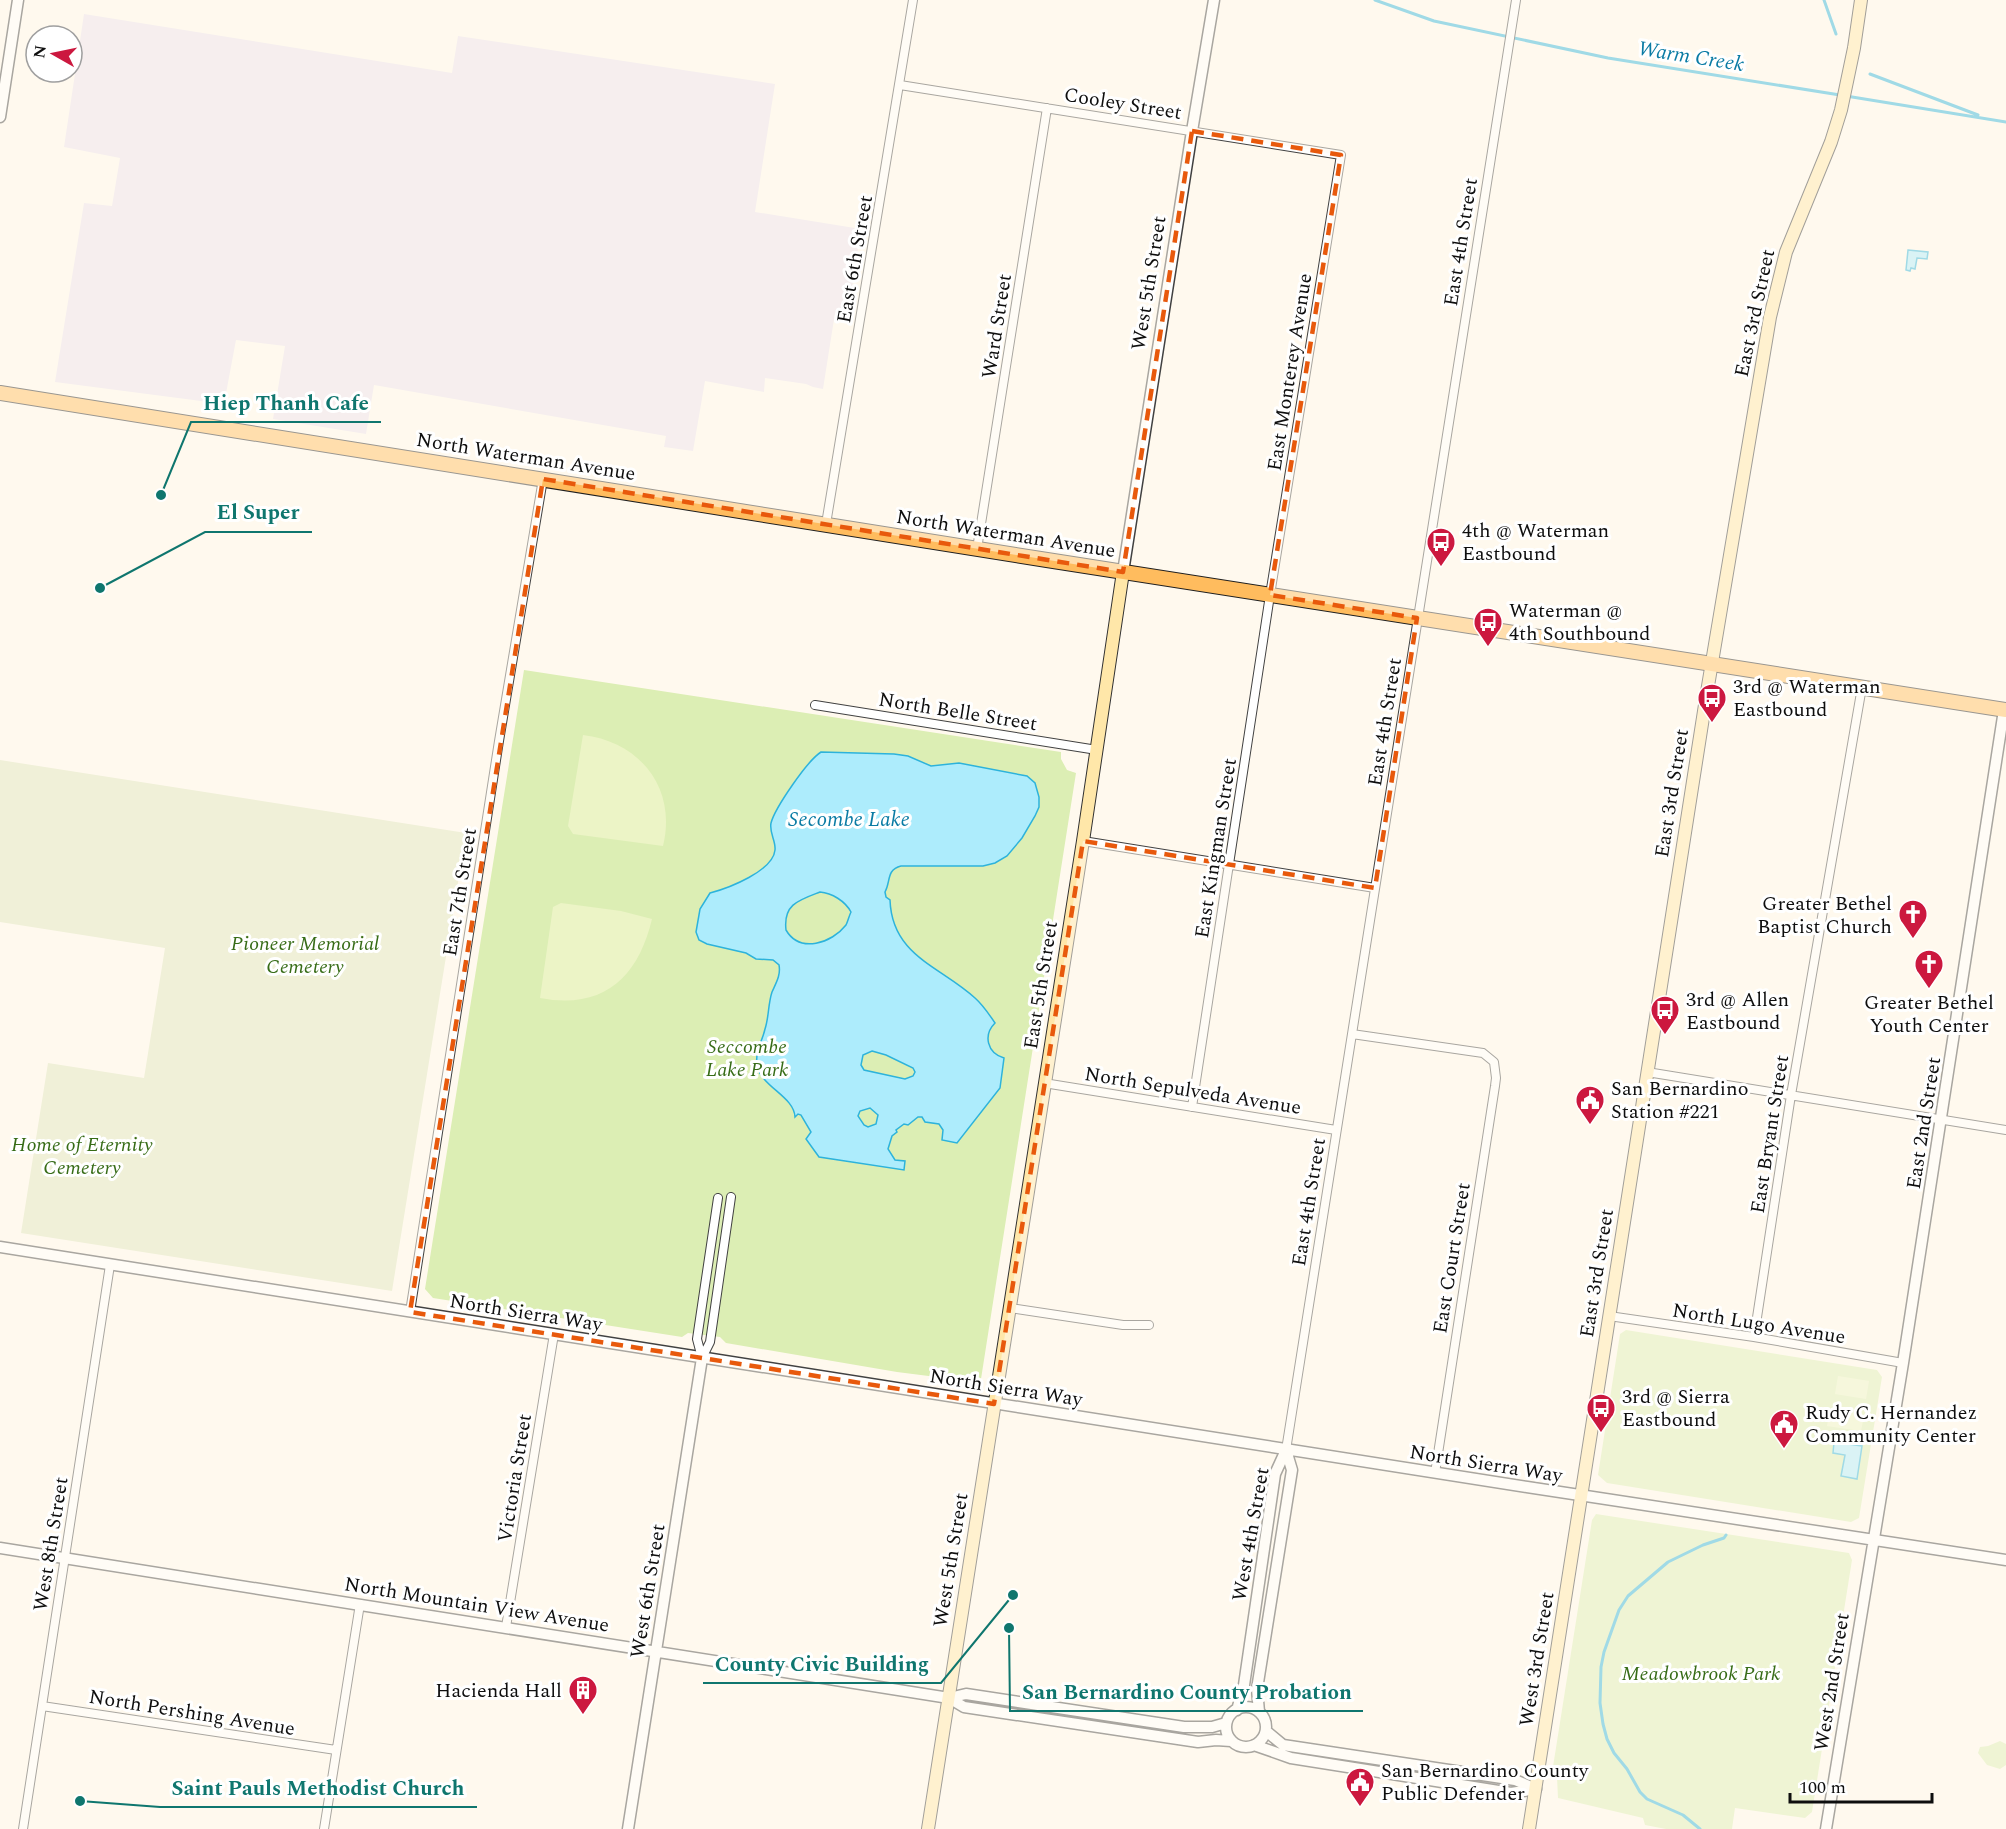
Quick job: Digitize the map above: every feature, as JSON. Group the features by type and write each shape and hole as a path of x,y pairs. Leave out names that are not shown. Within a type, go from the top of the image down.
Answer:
{"main road":[{"name":"East 3rd Street","path":"1581,1496 1712,663 1777,283 1786,252 1831,142 1841,110 1861,0"},
{"name":"North Waterman Avenue","path":"0,393 2005,710"},
{"name":"East 5th Street","path":"994,1404 1123,572"},
{"name":"West 5th Street","path":"928,1829 994,1404"},
{"name":"West 3rd Street","path":"1529,1829 1581,1496"}],"street":[{"path":"0,117 18,0"},
{"name":"East 6th Street","path":"826,524 913,0"},
{"name":"West 5th Street","path":"1123,572 1214,0"},
{"name":"East 4th Street","path":"1286,1450 1516,0"},
{"name":"Cooley Street","path":"900,85 1341,155"},
{"name":"Ward Street","path":"977,549 1047,108"},
{"name":"East Monterey Avenue","path":"1270,595 1341,155"},
{"name":"East 7th Street","path":"410,1312 499,741 543,479"},
{"name":"East Kingman Street","path":"1192,1107 1270,595"},
{"name":"East Bryant Street","path":"1754,1337 1791,1095 1862,687"},
{"name":"North Belle Street","path":"815,705 1097,750"},
{"name":"East 2nd Street","path":"1872,1540 1903,1363 2005,710"},
{"path":"1083,841 1375,888"},
{"name":"East Court Street","path":"1352,1034 1483,1053 1494,1062 1496,1077 1435,1473"},
{"path":"1647,1072 2006,1130"},
{"name":"North Sepulveda Avenue","path":"1044,1083 1336,1130"},
{"path":"702,1358 710,1342 731,1197"},
{"path":"702,1358 697,1339 718,1198"},
{"name":"North Sierra Way","path":"0,1247 1286,1450 2006,1560"},
{"name":"West 8th Street","path":"23,1829 110,1265"},
{"path":"1010,1308 1122,1325 1149,1325"},
{"name":"North Lugo Avenue","path":"1609,1316 1754,1337 1903,1363"},
{"name":"Victoria Street","path":"506,1627 554,1334"},
{"name":"West 6th Street","path":"628,1829 702,1358"},
{"name":"West 4th Street","path":"1237,1710 1244,1685 1275,1474 1286,1450"},
{"name":"West 4th Street","path":"1259,1712 1257,1689 1292,1470 1286,1450"},
{"name":"West 2nd Street","path":"1826,1829 1872,1540"},
{"name":"North Mountain View Avenue","path":"0,1548 949,1698 966,1694 1184,1727 1206,1728 1227,1723"},
{"path":"324,1829 360,1604"},
{"name":"North Mountain View Avenue","path":"949,1698 964,1707 1198,1742 1231,1741"},
{"name":"North Pershing Avenue","path":"42,1706 336,1750"},
{"path":"1254,1745 1264,1737 1266,1731 1264,1717 1259,1712 1246,1707 1237,1710 1229,1717 1226,1730 1231,1741 1242,1747 1254,1745 1291,1758 1511,1793 1536,1789"},
{"path":"1266,1731 1283,1745 1504,1778 1536,1789"}],"highlighted area":[{"path":"1192,131 1341,155 1270,595 1417,618 1375,888 1083,841 994,1404 410,1312 543,479 1123,572"}],"shaded area":[{"path":"84,14 452,73 458,36 775,84 755,212 861,229 848,315 835,313 823,389 765,378 764,392 705,381 693,451 664,447 666,436 374,385 366,434 273,419 285,346 236,340 224,404 55,382 84,203 112,206 120,158 64,147 73,84 84,84"}],"green space":[{"name":"Seccombe Lake Park","path":"524,670 1061,752 1061,759 1067,770 1076,773 981,1379 976,1382 897,1372 726,1343 720,1337 688,1333 682,1337 433,1298 425,1289"},
{"path":"583,735 604,739 622,747 650,772 665,806 666,825 663,846 573,834 568,826"},
{"name":"Pioneer Memorial Cemetery","path":"0,760 466,833 392,1291 21,1233 48,1063 144,1078 165,948 0,922"},
{"path":"561,903 621,911 652,919 646,940 627,973 614,985 599,994 582,999 540,998 553,907"},
{"path":"1626,1330 1877,1370 1882,1377 1859,1518 1851,1522 1607,1483 1598,1475 1620,1334"},
{"path":"1838,1376 1869,1381 1866,1399 1835,1394"},
{"path":"1830,1410 1864,1415 1861,1431 1827,1426"},
{"name":"Meadowbrook Park","path":"1596,1514 1849,1553 1852,1560 1812,1812 1805,1818 1735,1808 1732,1829 1666,1829 1645,1825 1643,1818 1558,1798 1557,1778 1552,1773 1592,1520"},
{"path":"2000,1741 2006,1744 2006,1765 2000,1769 1987,1765 1978,1753 1980,1747"}],"water":[{"path":"1908,250 1928,252 1927,259 1917,258 1915,269 1911,268 1910,271 1906,270"},
{"name":"Secombe Lake","path":"821,752 894,754 908,756 931,766 959,763 1027,776 1035,783 1039,797 1039,807 1022,838 1007,856 995,863 983,866 901,866 893,870 890,876 885,892 886,897 890,900 893,919 899,934 920,958 961,987 983,1007 995,1023 988,1038 991,1048 998,1056 1004,1058 1000,1088 957,1143 942,1140 943,1130 939,1124 925,1122 922,1117 896,1130 888,1149 895,1160 905,1161 904,1170 819,1157 806,1139 811,1132 801,1115 798,1114 795,1117 789,1103 764,1079 757,1065 758,1051 771,997 779,976 779,965 773,960 756,959 746,953 707,944 699,940 696,932 700,909 710,893 749,878 759,872 772,858 775,847 771,823 792,785","holes":["820,892 838,898 845,904 851,912 847,923 833,937 825,941 807,944 799,942 786,930 787,914 794,904","872,1051 886,1055 913,1068 915,1072 913,1076 905,1079 864,1070 861,1065 863,1055","870,1108 878,1115 876,1124 868,1127 864,1125 858,1116 860,1111"]},
{"path":"1834,1442 1862,1446 1857,1479 1841,1476 1845,1455 1833,1453"}],"waterway":[{"name":"Warm Creek","path":"1375,0 1434,21 1608,58 1840,95"},
{"path":"1824,0 1836,34"},
{"path":"1870,74 1978,115"},
{"name":"Warm Creek","path":"1846,96 2006,122"},
{"path":"1700,1829 1683,1815 1647,1799 1614,1753 1603,1724 1600,1703 1601,1667 1619,1610 1628,1596 1668,1562 1703,1545 1724,1538 1726,1535"}],"place":[{"name":"Hiep Thanh Cafe","path":"161,495"},
{"name":"4th @ Waterman Eastbound","path":"1441,568"},
{"name":"El Super","path":"100,588"},
{"name":"Waterman @ 4th Southbound","path":"1488,648"},
{"name":"3rd @ Waterman Eastbound","path":"1712,724"},
{"name":"Greater Bethel Baptist Church","path":"1913,940"},
{"name":"Greater Bethel Youth Center","path":"1929,990"},
{"name":"3rd @ Allen Eastbound","path":"1665,1036"},
{"name":"San Bernardino Station #221","path":"1590,1126"},
{"name":"3rd @ Sierra Eastbound","path":"1601,1434"},
{"name":"Rudy C. Hernandez Community Center","path":"1784,1450"},
{"name":"County Civic Building","path":"1013,1595"},
{"name":"San Bernardino County Probation","path":"1009,1628"},
{"name":"Hacienda Hall","path":"583,1716"},
{"name":"Saint Pauls Methodist Church","path":"80,1801"},
{"name":"San Bernardino County Public Defender","path":"1360,1808"}],"park label":[{"name":"Home of Eternity Cemetery","path":"82,1156"}]}
